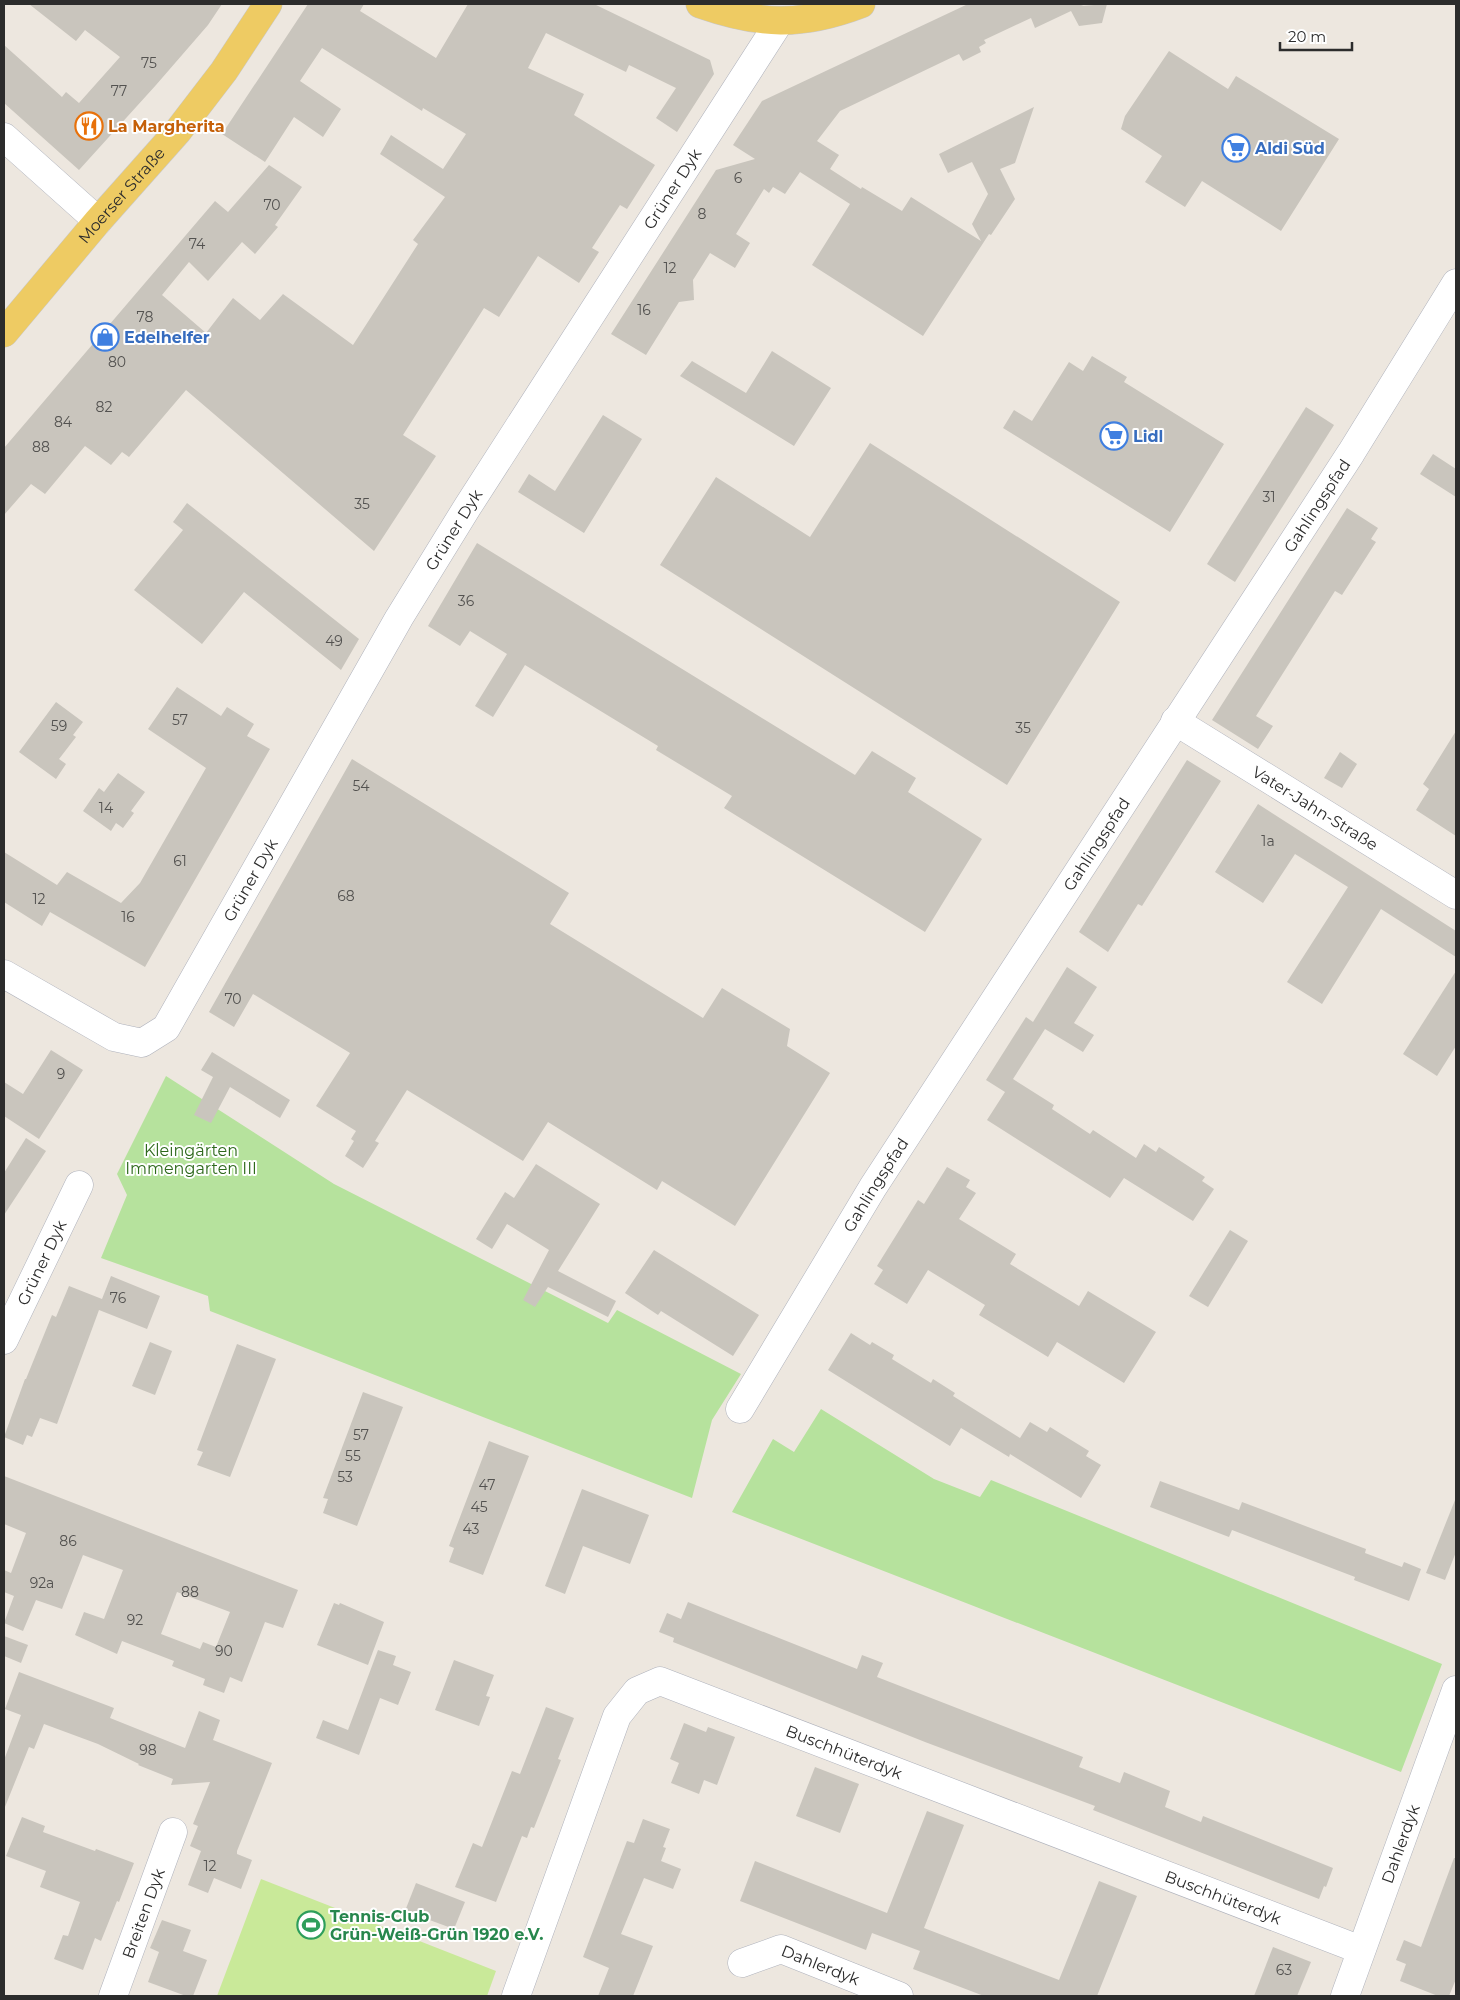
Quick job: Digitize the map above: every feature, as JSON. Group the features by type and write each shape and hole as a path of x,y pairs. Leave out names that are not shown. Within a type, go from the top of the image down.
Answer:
{"main road":[{"name":"Moerser Straße","path":"4,333 98,221 178,131 224,71 268,4"},
{"path":"700,4 742,16 780,21 812,19 861,4"}],"street":[{"name":"Grüner Dyk","path":"4,974 114,1037 142,1043 166,1028 404,610 468,506 780,21"},
{"path":"4,137 98,221"},
{"name":"Gahlingspfad","path":"740,1409 873,1187 1351,453 1456,283"},
{"name":"Vater-Jahn-Straße","path":"1175,722 1456,895"},
{"name":"Grüner Dyk","path":"4,1340 79,1185"},
{"name":"Buschhüterdyk","path":"516,1996 618,1716 637,1691 660,1681 1361,1950"},
{"name":"Dahlerdyk","path":"1346,1996 1456,1690"},
{"name":"Breiten Dyk","path":"113,1996 173,1832"},
{"name":"Dahlerdyk","path":"742,1963 780,1949 899,1996"}],"green space":[{"name":"Kleingärten Immengarten III","path":"166,1076 334,1184 608,1323 617,1310 741,1374 712,1420 692,1498 210,1311 208,1296 101,1258 127,1195 117,1174"},
{"path":"821,1409 934,1479 980,1497 991,1480 1442,1664 1401,1772 732,1512 773,1439 794,1452"},
{"name":"Tennis-Club Grün-Weiß-Grün 1920 e.V.","path":"261,1879 496,1971 487,1996 217,1996"}],"building":[{"path":"29,4 222,4 208,25 79,170 4,103 4,45 62,97 66,92 79,103 120,57 85,30 76,41"},
{"path":"308,4 364,4 360,11 436,58 468,4 594,4 710,60 714,74 677,132 656,118 676,88 629,65 626,72 546,33 528,68 584,94 574,115 655,165 627,209 620,205 592,248 599,252 579,283 538,256 499,317 484,308 403,435 436,456 374,551 186,390 129,457 122,452 111,465 85,446 45,494 31,484 4,515 4,448 215,201 228,212 269,165 302,187 275,225 278,227 255,254 242,242 208,281 189,262 162,295 206,333 233,298 260,320 283,294 353,345 418,244 413,240 445,197 380,154 391,135 443,169 466,134 423,108 422,111 322,48 300,81 341,109 323,137 294,117 265,162 222,134"},
{"path":"968,4 1086,4 1081,6 1107,4 1102,23 1079,26 1071,11 1035,28 1031,18 984,40 986,43 979,47 981,52 963,61 959,54 840,111 817,141 839,155 830,169 861,189 862,187 902,211 911,197 981,241 972,224 988,194 972,162 948,173 939,154 1034,107 1015,163 1000,169 1015,199 991,235 989,234 923,336 812,265 850,204 800,172 785,194 773,187 769,193 764,189 736,234 750,243 735,268 710,253 693,280 694,300 679,302 646,355 611,334 716,170 755,159 733,145 762,101"},
{"name":"Aldi Süd","path":"1169,51 1228,89 1236,76 1339,139 1281,231 1202,181 1185,207 1145,182 1162,156 1121,129 1125,116"},
{"path":"772,351 831,388 794,446 680,376 692,361 746,393"},
{"name":"Lidl","path":"1092,356 1127,377 1124,382 1224,444 1170,532 1003,428 1014,410 1032,421 1069,362 1083,371"},
{"path":"1306,407 1334,425 1235,582 1207,564"},
{"path":"603,415 642,439 584,533 518,492 529,474 555,491"},
{"path":"870,443 1120,602 1007,785 660,565 716,477 810,537"},
{"path":"1433,454 1456,469 1456,497 1420,474"},
{"path":"187,503 359,639 341,670 244,592 202,644 134,590 183,530 173,522"},
{"path":"1347,508 1378,528 1371,539 1376,542 1342,595 1335,591 1256,716 1273,726 1258,749 1212,720"},
{"path":"477,543 855,775 872,751 916,778 908,792 982,839 925,932 724,808 732,796 656,750 658,746 525,665 493,717 475,706 507,654 470,631 460,646 428,626"},
{"path":"177,687 221,716 227,707 254,724 247,736 270,749 145,967 50,912 42,926 4,902 4,852 57,885 67,872 121,903 140,883 206,768 148,729"},
{"path":"56,702 83,722 73,735 76,737 59,759 66,764 56,779 19,752"},
{"path":"1456,731 1456,836 1416,810 1429,789 1423,784"},
{"path":"1340,752 1357,764 1342,788 1324,778"},
{"path":"352,759 569,893 550,924 703,1018 722,988 790,1029 787,1046 830,1073 735,1226 662,1181 657,1190 548,1122 523,1161 407,1090 375,1141 379,1143 363,1168 345,1156 354,1141 351,1139 356,1131 316,1106 350,1053 253,994 234,1027 209,1012"},
{"path":"1187,760 1221,781 1142,906 1138,904 1108,952 1079,932"},
{"path":"118,773 145,792 131,811 134,813 123,828 116,823 111,831 83,811 99,788 104,792"},
{"path":"1258,804 1456,931 1456,957 1381,909 1322,1004 1287,982 1348,887 1295,854 1263,903 1215,872"},
{"path":"1067,967 1097,987 1074,1023 1094,1035 1083,1052 1045,1029 1013,1079 1054,1105 1052,1109 1090,1134 1093,1130 1136,1158 1144,1144 1156,1152 1159,1147 1205,1177 1202,1181 1214,1189 1193,1221 1124,1178 1110,1198 987,1120 1005,1092 986,1080 1026,1017 1033,1022"},
{"path":"1456,971 1456,1046 1437,1076 1403,1054"},
{"path":"51,1050 83,1070 39,1139 4,1116 4,1082 23,1094"},
{"path":"212,1052 290,1100 280,1118 230,1087 211,1123 194,1115 213,1077 201,1070"},
{"path":"26,1138 46,1151 4,1215 4,1173"},
{"path":"536,1164 600,1204 558,1271 616,1301 608,1317 548,1287 535,1307 523,1300 549,1250 507,1224 492,1249 476,1239 505,1192 514,1198"},
{"path":"947,1167 970,1180 966,1187 976,1193 959,1219 1016,1254 1010,1264 1079,1306 1088,1291 1156,1332 1124,1383 1057,1342 1048,1357 979,1315 985,1305 928,1270 907,1304 874,1284 883,1270 877,1266 918,1200 924,1204"},
{"path":"1230,1230 1248,1241 1208,1307 1189,1296"},
{"path":"654,1250 759,1315 733,1356 661,1311 658,1315 625,1293"},
{"path":"111,1276 160,1296 147,1329 99,1310 57,1424 40,1418 32,1437 27,1435 23,1445 4,1437 25,1379 52,1315 56,1317 69,1286 102,1299"},
{"path":"851,1333 870,1345 872,1342 894,1355 892,1359 931,1383 933,1379 955,1393 953,1396 1020,1438 1030,1422 1047,1432 1050,1427 1089,1451 1086,1456 1101,1465 1081,1498 1010,1454 1009,1457 961,1428 950,1446 828,1370"},
{"path":"150,1342 172,1351 155,1395 132,1386"},
{"path":"237,1344 276,1359 230,1477 197,1465 203,1452 197,1450"},
{"path":"363,1392 403,1407 357,1526 323,1513 328,1499 323,1498"},
{"path":"489,1441 529,1456 483,1575 449,1562 454,1548 449,1546"},
{"path":"4,1476 298,1590 283,1628 265,1622 242,1682 230,1677 224,1693 203,1685 205,1679 172,1666 174,1661 122,1641 117,1654 75,1635 84,1612 104,1619 123,1570 83,1555 62,1609 36,1600 23,1631 4,1623 14,1596 4,1592 4,1570 11,1573 26,1533 4,1524","holes":["177,1592 230,1612 216,1647 203,1642 200,1649 161,1634"]},
{"path":"1160,1481 1239,1510 1242,1502 1366,1549 1365,1553 1402,1567 1404,1562 1421,1569 1409,1601 1354,1580 1355,1577 1232,1530 1229,1537 1150,1507"},
{"path":"582,1489 649,1515 630,1564 583,1546 565,1594 545,1586"},
{"path":"1455,1500 1456,1552 1445,1580 1426,1573"},
{"path":"688,1602 857,1669 862,1655 883,1663 877,1677 1083,1757 1079,1767 1120,1783 1124,1772 1170,1791 1165,1807 1201,1822 1203,1816 1333,1868 1326,1887 1324,1886 1319,1899 1093,1810 1095,1806 925,1742 673,1642 674,1638 659,1632 667,1613 681,1619"},
{"path":"334,1603 339,1605 340,1603 384,1622 368,1665 317,1645"},
{"path":"4,1636 28,1645 21,1663 4,1656"},
{"path":"378,1650 396,1656 393,1665 411,1672 398,1705 380,1698 359,1755 316,1738 323,1720 348,1730"},
{"path":"454,1660 494,1675 486,1696 490,1697 479,1726 435,1710"},
{"path":"19,1672 114,1708 110,1718 185,1748 199,1711 220,1720 213,1740 272,1763 237,1851 237,1854 252,1860 241,1889 214,1878 208,1893 188,1885 201,1851 190,1846 198,1826 193,1824 210,1782 171,1785 173,1779 138,1765 98,1744 44,1724 34,1749 29,1747 4,1807 4,1760 21,1715 5,1709"},
{"path":"546,1707 574,1718 558,1759 561,1760 534,1828 531,1827 527,1838 522,1836 496,1902 455,1887 473,1843 482,1847 512,1771 520,1774"},
{"path":"684,1723 706,1732 708,1727 735,1737 717,1785 704,1780 699,1794 671,1783 679,1763 670,1759"},
{"path":"815,1767 859,1784 840,1833 796,1816"},
{"path":"927,1811 964,1825 924,1928 1059,1980 1099,1881 1137,1896 1097,1996 984,1996 913,1969 920,1951 872,1933 866,1950 740,1901 755,1861 887,1913"},
{"path":"22,1817 45,1826 43,1832 134,1863 101,1941 95,1938 83,1970 54,1959 63,1935 68,1936 80,1902 40,1887 46,1871 6,1856"},
{"path":"643,1819 670,1829 663,1847 666,1848 661,1861 681,1869 673,1889 644,1878 621,1934 653,1946 633,1996 598,1996 609,1968 583,1957 627,1841 634,1843"},
{"path":"1454,1858 1456,1858 1456,1979 1449,1996 1438,1996 1400,1981 1406,1964 1396,1960 1404,1940 1421,1947"},
{"path":"416,1883 465,1902 454,1929 405,1911"},
{"path":"162,1920 191,1930 183,1951 207,1960 193,1996 186,1996 148,1982 159,1952 150,1948"},
{"path":"1273,1947 1311,1962 1297,1996 1254,1996"}],"place":[{"name":"La Margherita","path":"89,126"},
{"name":"Aldi Süd","path":"1236,148"},
{"name":"Edelhelfer","path":"105,337"},
{"name":"Lidl","path":"1114,436"},
{"name":"Tennis-Club Grün-Weiß-Grün 1920 e.V.","path":"311,1925"}]}
